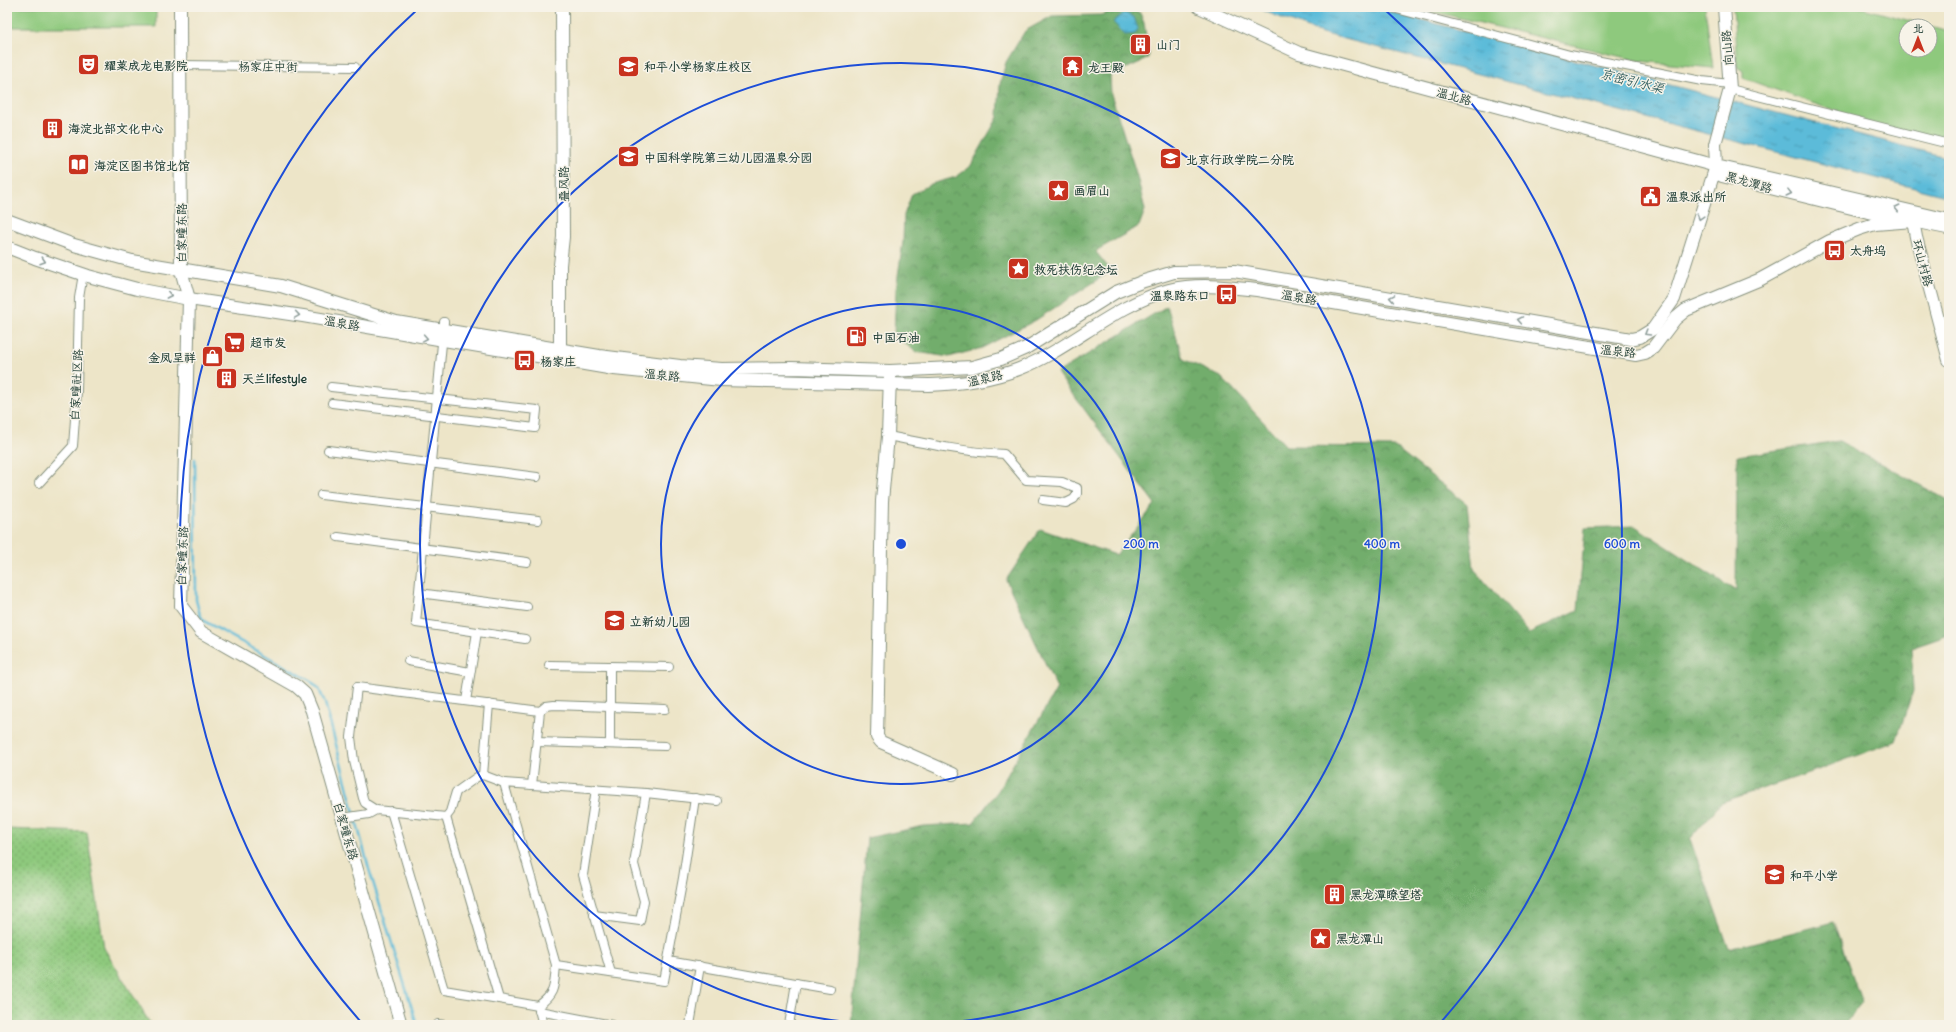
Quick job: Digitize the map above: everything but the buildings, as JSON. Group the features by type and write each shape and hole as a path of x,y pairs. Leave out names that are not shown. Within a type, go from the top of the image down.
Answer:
{"main road":[{"name":"白家疃东路","path":"180,7 181,270 188,299 180,606 201,632 296,686 305,694 351,817 401,1025"},
{"name":"叠风路","path":"560,355 560,265 563,237 562,7"},
{"name":"温北路","path":"1199,7 1299,53 1716,166"},
{"name":"向山路","path":"1716,166 1715,144 1730,87 1724,7"},
{"name":"温泉路","path":"890,377 972,367 1001,359 1046,337 1116,292 1159,276 1190,271 1234,271 1620,338 1631,339 1640,337 1653,330 1674,298 1716,166"},
{"name":"黑龙潭路","path":"1716,166 1913,217 1949,228"},
{"name":"温泉路","path":"7,220 81,247 132,261 281,286 396,322 560,355 715,369 792,368 959,384 987,379 1019,369 1045,356 1138,301 1171,290 1207,286 1257,290 1636,355 1646,353 1653,348 1675,319 1686,310 1761,279 1830,241 1875,224 1913,217"},
{"name":"黑龙潭路","path":"1913,217 1949,220"},
{"name":"环山村路","path":"1913,217 1949,360"},
{"name":"温泉路","path":"7,247 83,274 137,289 188,299 303,316 443,331"},
{"path":"1618,353 1626,352 1628,348 1627,343 1620,338"},
{"path":"890,377 888,436 882,501 877,736 880,742 953,774"}],"street":[{"path":"1389,7 1570,55 1730,87 1949,144"},
{"name":"杨家庄中街","path":"180,66 355,66"},
{"name":"白家疃社区路","path":"39,483 73,446 77,392 79,298 83,274"},
{"path":"443,331 416,623 525,639"},
{"path":"331,387 537,410 535,428 332,403"},
{"path":"888,436 946,447 1004,454 1026,480 1062,482 1077,488 1077,494 1074,499 1066,503 1043,500"},
{"path":"328,450 537,477"},
{"path":"321,494 538,520"},
{"path":"338,537 527,562"},
{"path":"419,593 527,607"},
{"path":"466,701 477,632"},
{"path":"408,661 470,672"},
{"path":"549,665 669,667"},
{"path":"610,666 610,744"},
{"path":"446,817 376,810 365,803 354,762 351,737 357,687 540,711"},
{"path":"483,775 489,704"},
{"path":"532,785 540,711 546,706 666,709"},
{"path":"537,742 665,746"},
{"path":"446,817 450,812 456,792 477,776 483,775 504,783 646,793 717,801"},
{"path":"504,783 556,964 553,990 549,999 539,1009"},
{"path":"596,789 583,875 611,973"},
{"path":"594,915 640,921 644,901 634,864 646,793"},
{"path":"556,964 664,980 695,798"},
{"path":"351,817 369,814 376,810"},
{"path":"392,812 444,990 499,999 612,1025"},
{"path":"446,817 499,999"},
{"path":"668,961 830,989"},
{"path":"690,1025 700,966"},
{"path":"789,1025 796,983"},
{"path":"539,1009 543,1025"}],"green space":[{"path":"7,7 156,7 156,27 7,27"},
{"path":"1129,7 1140,13 1144,23 1149,55 1147,59 1110,76 1111,94 1137,176 1145,210 1139,226 1096,252 1111,271 1036,320 982,348 949,357 916,352 894,335 896,289 903,242 904,215 912,194 931,184 956,177 970,167 998,117 1000,84 1006,62 1025,31 1052,16 1101,15 1117,9"},
{"path":"1414,7 1705,7 1713,68 1639,61"},
{"path":"1733,7 1859,7 1900,18 1898,18 1898,58 1938,58 1938,28 1949,31 1949,140 1890,131 1743,78 1743,71 1737,67"},
{"path":"1167,306 1183,359 1221,377 1286,446 1395,447 1467,504 1474,569 1529,633 1578,610 1585,528 1635,526 1736,591 1737,456 1839,441 1949,501 1949,635 1911,648 1913,691 1896,741 1812,772 1722,802 1690,839 1729,949 1833,922 1862,1002 1844,1025 851,1025 867,838 924,826 973,823 998,791 1057,688 1006,580 1040,529 1116,555 1155,504 1057,373"},
{"path":"7,829 87,832 104,948 151,1025 7,1025"}],"water":[{"name":"京密引水渠","path":"1257,7 1372,7 1949,158 1949,197 1322,33 1266,12"},
{"path":"1124,13 1134,17 1138,29 1135,34 1125,35 1113,22"}],"waterway":[{"path":"195,459 196,600 200,615 204,621 311,681 319,689 325,703 369,869 417,1025"}],"place":[{"name":"山门","path":"1140,44"},
{"name":"耀莱成龙电影院","path":"89,65"},
{"name":"和平小学杨家庄校区","path":"629,66"},
{"name":"龙王殿","path":"1072,67"},
{"name":"海淀北部文化中心","path":"53,128"},
{"name":"中国科学院第三幼儿园温泉分园","path":"628,157"},
{"name":"北京行政学院二分院","path":"1171,159"},
{"name":"海淀区图书馆北馆","path":"79,165"},
{"name":"画眉山","path":"1059,190"},
{"name":"温泉派出所","path":"1651,196"},
{"name":"太舟坞","path":"1834,250"},
{"name":"救死扶伤纪念坛","path":"1018,269"},
{"name":"温泉路东口","path":"1226,295"},
{"name":"中国石油","path":"857,337"},
{"name":"超市发","path":"234,342"},
{"name":"金凤呈祥","path":"212,357"},
{"name":"杨家庄","path":"525,361"},
{"name":"天兰lifestyle","path":"226,378"},
{"name":"立新幼儿园","path":"614,621"},
{"name":"和平小学","path":"1775,875"},
{"name":"黑龙潭瞭望塔","path":"1334,894"},
{"name":"黑龙潭山","path":"1320,938"}]}
